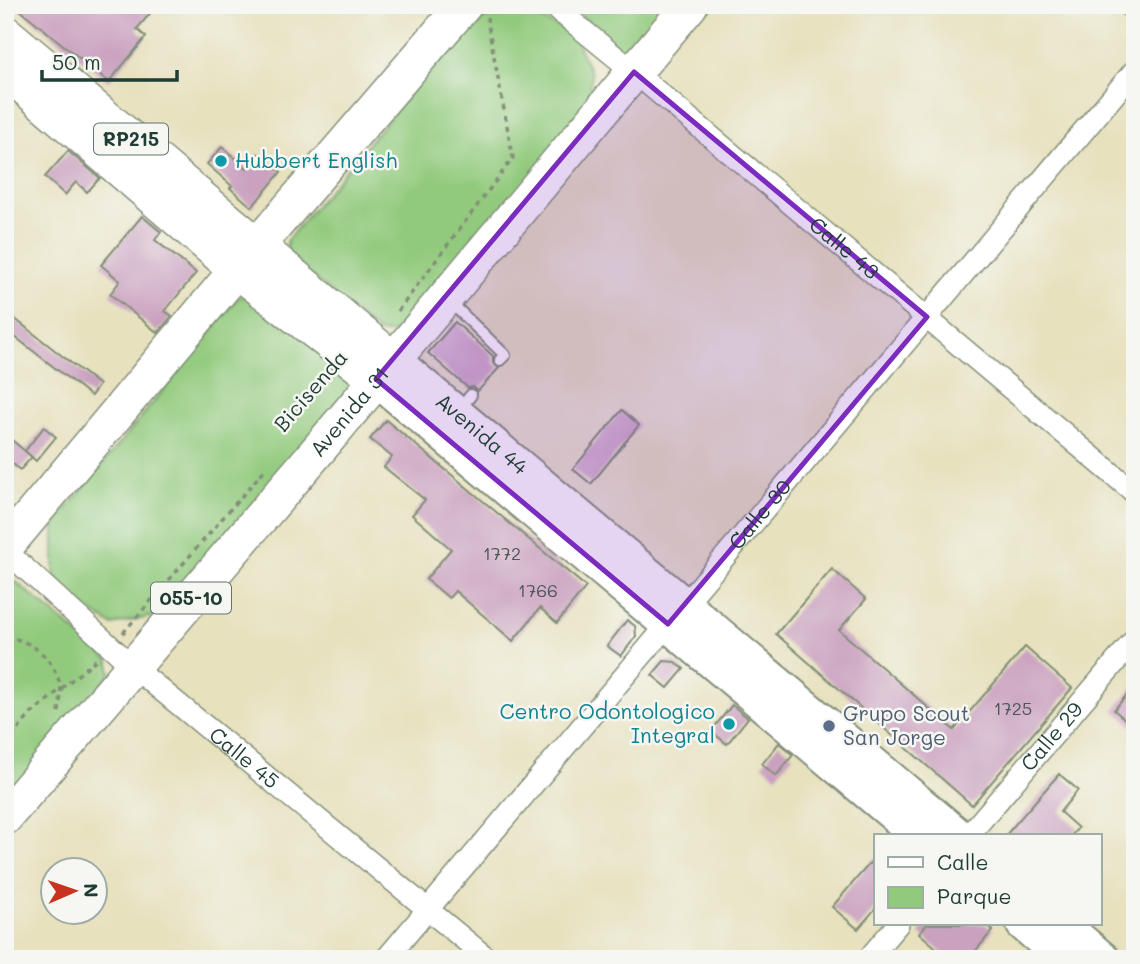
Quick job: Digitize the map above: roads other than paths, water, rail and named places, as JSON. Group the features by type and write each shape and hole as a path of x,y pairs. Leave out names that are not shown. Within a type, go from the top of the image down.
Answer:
{"highway":[{"path":"5,549 247,258 464,5"},
{"name":"Avenida 31","path":"5,817 122,656 395,365 444,297 690,5"},
{"name":"Avenida 44","path":"5,33 247,258"},
{"name":"Avenida 44","path":"5,70 247,258 395,365"}],"main road":[{"name":"Avenida 44","path":"395,365 464,404 676,614 956,834"},
{"name":"Avenida 44","path":"395,365 676,614 917,834"},
{"path":"1025,926 1064,959"},
{"path":"1064,926 1104,959"}],"street":[{"name":"Calle 43","path":"552,5 1135,493"},
{"path":"1128,5 1135,11"},
{"name":"Calle 30","path":"386,959 1135,70"},
{"name":"Calle 45","path":"5,549 122,656 488,959"},
{"name":"Calle 29","path":"970,834 1135,639"},
{"path":"869,959 896,926"}],"lane":[{"path":"444,297 470,328 505,355 500,360"}],"place":[{"name":"Hubbert English","path":"221,161"},
{"name":"Centro Odontologico Integral","path":"729,724"},
{"name":"Grupo Scout San Jorge","path":"829,726"}]}
